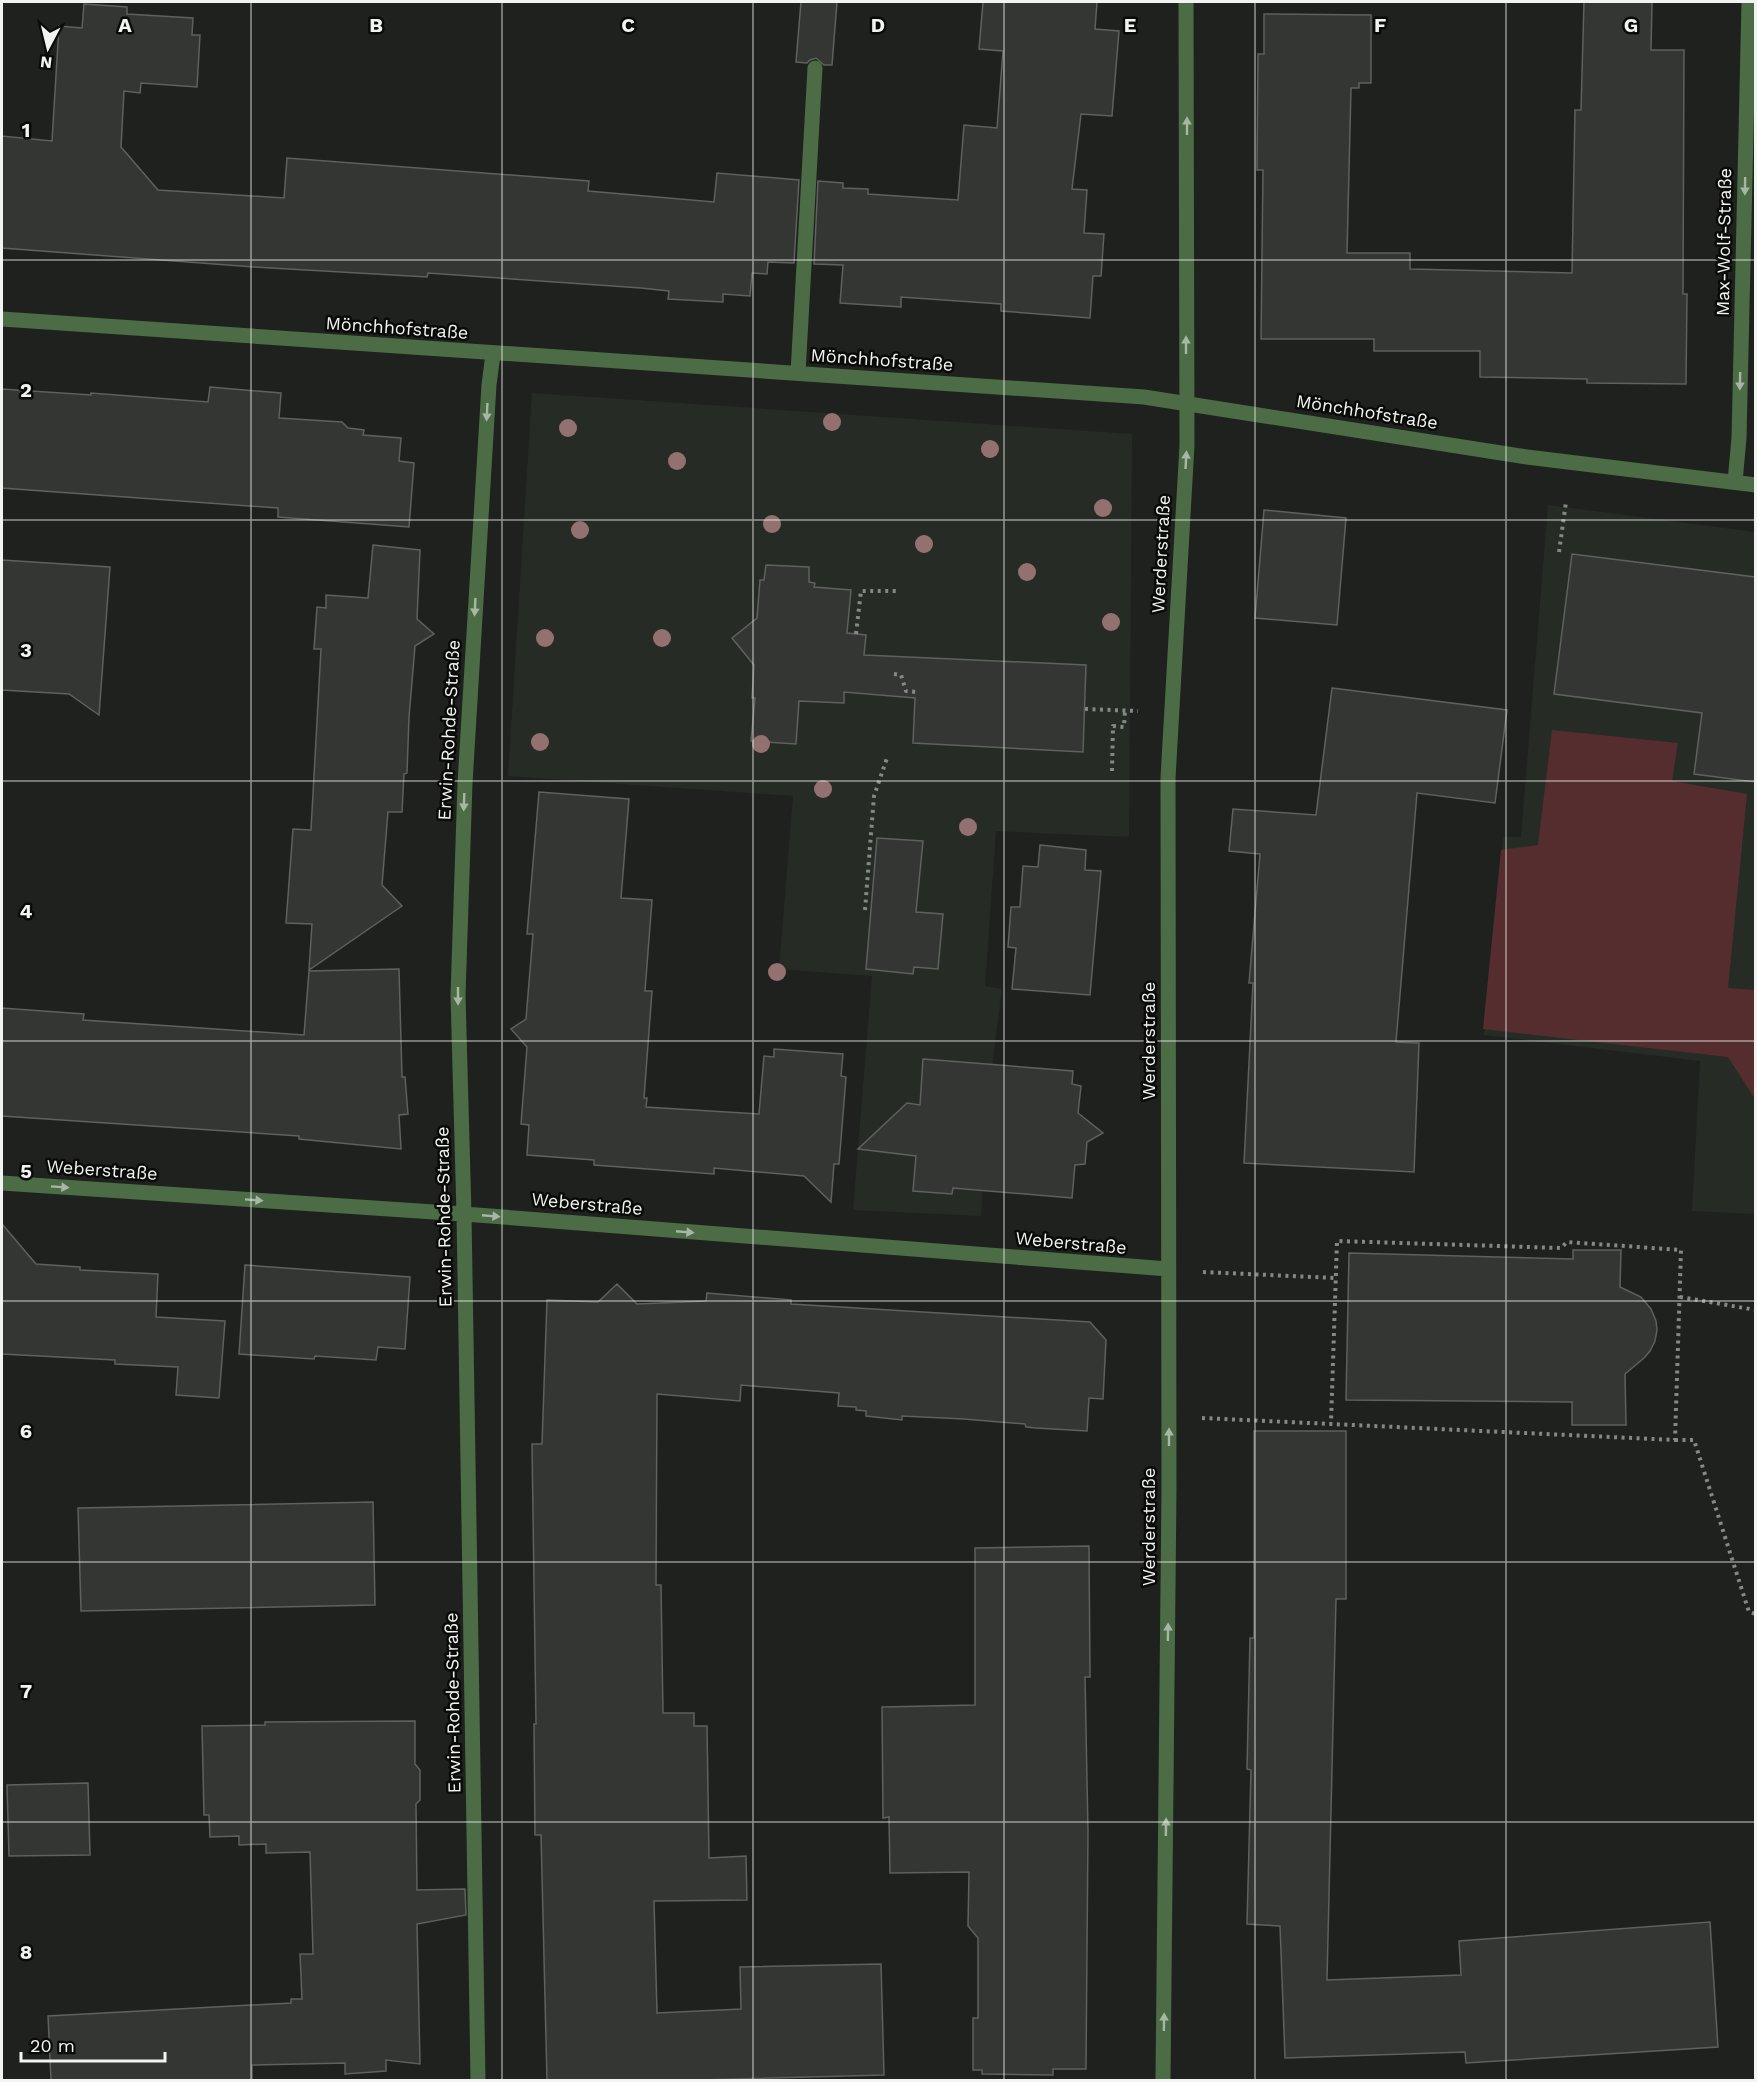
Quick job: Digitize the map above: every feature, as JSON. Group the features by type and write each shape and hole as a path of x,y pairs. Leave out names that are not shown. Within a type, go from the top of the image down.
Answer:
{"street":[{"name":"Werderstraße","path":"1163,2080 1169,1489 1168,778 1187,445 1186,2"},
{"name":"Max-Wolf-Straße","path":"1735,482 1739,438 1749,2"},
{"path":"798,373 815,68"},
{"name":"Mönchhofstraße","path":"2,319 1144,397 1539,459 1755,485"},
{"name":"Erwin-Rohde-Straße","path":"478,2080 464,1214 458,995 465,783 489,385 493,354"},
{"name":"Weberstraße","path":"2,1183 464,1214 1168,1269"}],"path":[{"path":"1559,552 1566,502"},
{"path":"856,634 861,591 898,591"},
{"path":"894,674 901,675 906,691 916,692"},
{"path":"1085,709 1142,711"},
{"path":"1112,771 1113,726 1124,727 1125,710"},
{"path":"865,910 874,796 887,758"},
{"path":"1331,1423 1337,1241 1561,1248 1567,1242 1682,1250 1675,1440"},
{"path":"1203,1272 1335,1278"},
{"path":"1680,1296 1755,1310"},
{"path":"1202,1418 1694,1440 1749,1612 1755,1614"}],"shaded area":[{"path":"532,393 1132,434 1129,837 996,831 985,986 1002,989 990,1082 981,1216 853,1210 872,976 779,969 793,796 508,776"},
{"path":"1548,505 1755,532 1755,1214 1692,1211 1700,1061 1484,1035 1503,837 1521,837"},
{"path":"1552,730 1678,743 1672,781 1747,794 1728,988 1755,990 1755,1096 1728,1057 1483,1029 1501,850 1538,845"}],"building":[{"path":"801,2 837,2 832,65 824,65 816,58 807,63 796,62"},
{"path":"983,2 1097,2 1095,29 1119,31 1112,116 1081,114 1072,189 1087,190 1084,233 1104,234 1101,276 1093,276 1090,318 1001,311 1001,304 901,297 901,307 840,303 843,265 814,264 818,181 843,183 843,188 868,189 868,194 958,200 964,125 997,128 1003,51 979,49"},
{"path":"1584,2 1652,2 1651,50 1684,50 1683,294 1687,294 1686,384 1587,383 1587,379 1480,377 1480,351 1374,351 1374,339 1261,339 1263,170 1257,170 1258,54 1264,54 1264,14 1371,15 1371,83 1359,83 1359,88 1351,88 1347,253 1410,253 1410,269 1572,273 1575,110 1581,110"},
{"path":"84,4 127,7 127,14 193,18 192,35 200,35 197,87 141,83 140,93 124,91 121,147 158,190 284,198 287,158 589,181 588,191 714,202 717,173 799,180 794,263 768,262 767,274 752,273 750,296 723,294 723,302 668,299 669,291 641,288 428,273 427,277 254,267 2,248 2,136 52,141 59,26 82,28"},
{"path":"210,387 281,393 279,418 342,422 348,428 364,430 363,435 401,438 399,461 414,463 409,527 278,517 278,508 2,488 2,389 208,402"},
{"path":"1264,510 1346,518 1337,625 1255,618"},
{"path":"373,545 420,550 417,619 434,634 415,646 407,773 404,774 402,812 388,812 382,885 402,906 309,970 312,924 286,923 293,829 311,830 321,649 314,649 317,607 326,608 326,595 368,598"},
{"path":"1572,554 1755,577 1755,782 1694,774 1702,713 1554,694"},
{"path":"2,560 110,567 99,715 69,694 2,690"},
{"path":"766,565 809,567 809,582 815,583 814,587 851,590 847,633 866,635 864,655 1086,665 1083,752 913,743 915,698 844,692 844,703 799,701 796,744 751,741 755,698 752,698 754,665 732,638 757,618 760,580 764,580"},
{"path":"1332,688 1507,710 1495,803 1417,793 1396,1042 1419,1043 1414,1172 1244,1163 1253,983 1249,983 1260,854 1229,851 1233,809 1316,815"},
{"path":"539,792 629,799 621,898 652,900 645,991 652,991 644,1098 647,1098 646,1107 759,1114 764,1056 774,1057 774,1049 843,1054 841,1076 846,1077 839,1164 834,1164 831,1202 804,1176 714,1168 714,1174 594,1165 594,1160 527,1155 529,1125 521,1124 527,1047 511,1029 526,1019 533,934 527,934"},
{"path":"877,838 923,841 916,912 943,914 938,969 914,967 913,974 866,969"},
{"path":"1040,845 1086,850 1085,870 1101,871 1090,995 1012,989 1016,948 1008,947 1011,907 1020,907 1023,866 1038,867"},
{"path":"399,969 402,1077 405,1077 408,1114 399,1115 401,1149 299,1139 299,1136 2,1116 2,1008 84,1014 83,1020 304,1035 309,971"},
{"path":"923,1059 1073,1071 1072,1084 1081,1086 1078,1113 1103,1133 1087,1142 1085,1164 1075,1165 1072,1198 953,1188 952,1194 913,1191 916,1156 858,1149 907,1103 920,1105"},
{"path":"2,1224 36,1264 80,1267 80,1270 158,1274 156,1317 225,1321 219,1398 176,1395 178,1367 115,1364 115,1360 2,1354"},
{"path":"1573,1250 1621,1250 1620,1287 1641,1297 1651,1309 1656,1321 1655,1341 1650,1351 1625,1374 1626,1425 1572,1425 1572,1402 1346,1400 1349,1253 1573,1259"},
{"path":"245,1265 410,1277 405,1349 378,1347 376,1360 239,1354"},
{"path":"617,1284 637,1304 706,1301 707,1293 791,1300 791,1304 1090,1322 1106,1340 1103,1399 1089,1398 1087,1431 1036,1428 1026,1427 1025,1424 964,1419 902,1416 902,1420 866,1416 866,1411 856,1410 856,1407 838,1406 839,1393 741,1385 740,1401 657,1394 656,1585 661,1585 663,1713 694,1713 694,1726 707,1726 709,1858 746,1856 747,1900 654,1901 657,2013 741,2009 740,1967 881,1964 884,2075 697,2080 547,2080 541,1835 535,1835 534,1724 536,1724 532,1444 542,1444 547,1300 598,1302"},
{"path":"1254,1431 1346,1431 1346,1599 1336,1599 1327,1980 1461,1975 1459,1941 1710,1922 1718,2047 1466,2063 1465,2052 1285,2058 1280,1926 1247,1924 1251,1770 1247,1769 1250,1638 1254,1638"},
{"path":"373,1502 375,1605 81,1611 78,1508"},
{"path":"1089,1546 1090,1677 1085,1677 1088,1831 1086,2069 1053,2069 1053,2075 982,2074 982,2070 973,2070 973,2018 978,2018 978,1938 968,1926 969,1872 890,1873 889,1817 883,1818 882,1707 975,1705 975,1548"},
{"path":"415,1721 415,1764 420,1770 420,1800 416,1804 417,1890 465,1889 466,1915 417,1924 420,2064 386,2060 386,2071 345,2074 345,2063 252,2065 252,2080 51,2080 48,2016 291,2003 291,1999 302,1999 300,1954 313,1954 310,1852 266,1853 266,1844 239,1845 239,1836 210,1837 209,1815 204,1815 202,1726 265,1725 265,1722"},
{"path":"88,1783 90,1855 9,1856 7,1785"}]}
